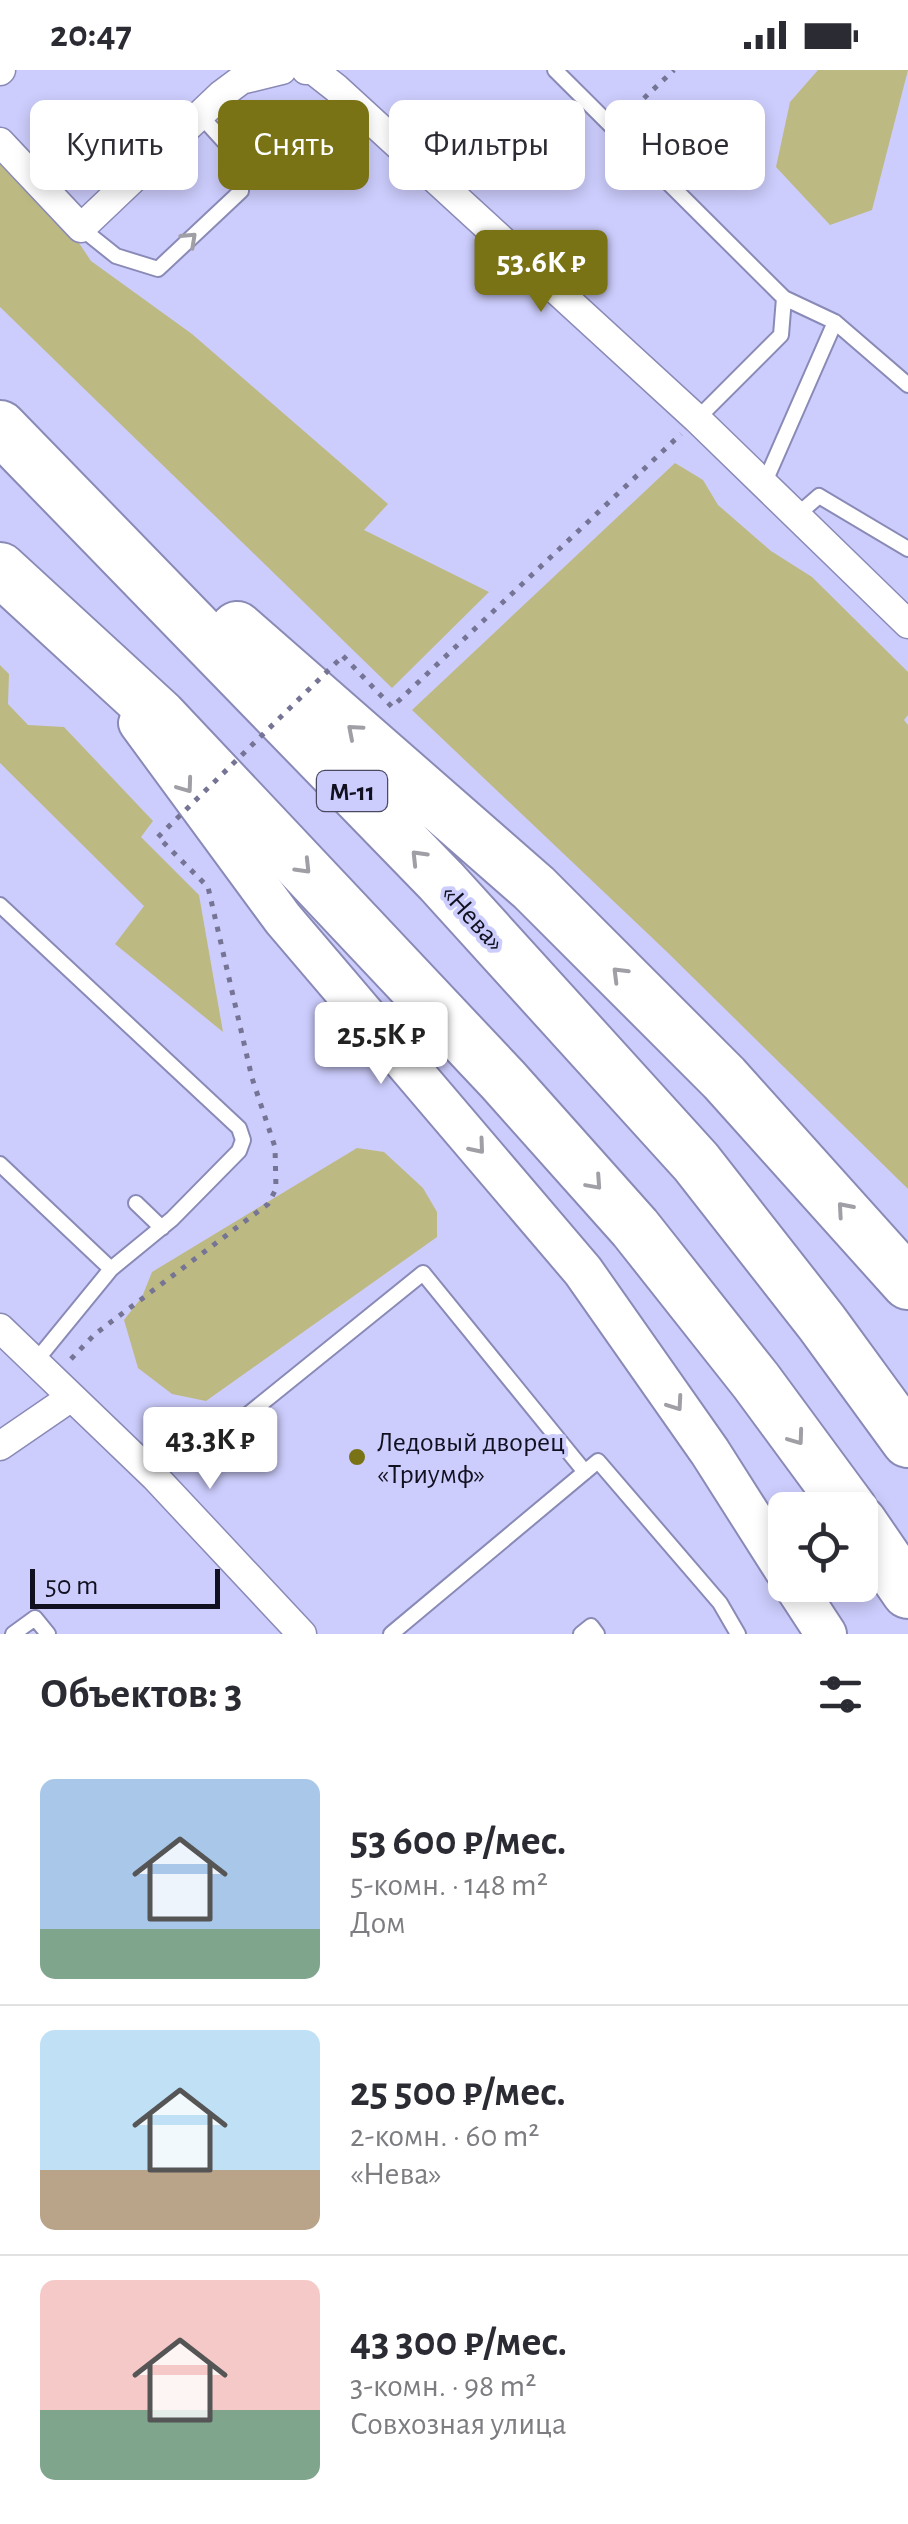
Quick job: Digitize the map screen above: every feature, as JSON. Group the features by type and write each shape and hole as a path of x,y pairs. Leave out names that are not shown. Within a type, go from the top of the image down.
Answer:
{"highway":[{"path":"0,424 534,888 724,1078 908,1282"},
{"name":"«Нева»","path":"0,424 441,881 671,1134 822,1322 908,1442"},
{"path":"5,574 160,716 503,1080 634,1228 756,1381 838,1492"},
{"path":"878,1548 908,1592"}],"street":[{"path":"0,142 81,228 241,80 282,70"},
{"path":"311,70 336,88 697,419 908,624"},
{"path":"5,574 144,728 283,919 583,1271 710,1452 768,1543"},
{"path":"0,1328 155,1476 302,1634"},
{"path":"0,1446 70,1398"},
{"path":"805,1602 826,1634"}],"lane":[{"path":"555,70 605,121"},
{"path":"81,228 116,256 158,269 241,191 230,148 200,115"},
{"path":"675,190 784,298 835,322 908,386"},
{"path":"697,419 781,334 784,298"},
{"path":"764,485 835,322"},
{"path":"796,517 819,496 908,550"},
{"path":"0,905 239,1128 243,1140 239,1151 162,1228 111,1269 35,1362"},
{"path":"0,1164 111,1269"},
{"path":"136,1203 162,1228"},
{"path":"220,1438 423,1273 585,1472"},
{"path":"391,1634 598,1461 720,1603 734,1632"},
{"path":"13,1634 36,1618 48,1634"},
{"path":"582,1634 591,1626 597,1634"}],"path":[{"path":"642,100 674,70"},
{"path":"208,887 158,837 343,656 392,706 697,419"}],"shaded area":[{"path":"818,70 908,70 872,210 830,225 776,167 790,102"},
{"path":"0,160 69,228 91,261 192,334 388,504 364,530 489,592 392,688 0,307"},
{"path":"675,463 703,480 718,505 771,551 812,577 908,672 908,715 904,720 908,725 908,1189 666,951 412,710"},
{"path":"0,665 9,674 8,704 28,725 64,727 153,821 141,837 199,895 223,1032 115,944 144,906 0,763"},
{"path":"357,1148 384,1152 423,1188 437,1212 437,1237 206,1401 172,1394 138,1368 124,1320 142,1297 152,1272"}],"place":[{"name":"Ледовый дворец «Триумф»","path":"357,1457"}]}
